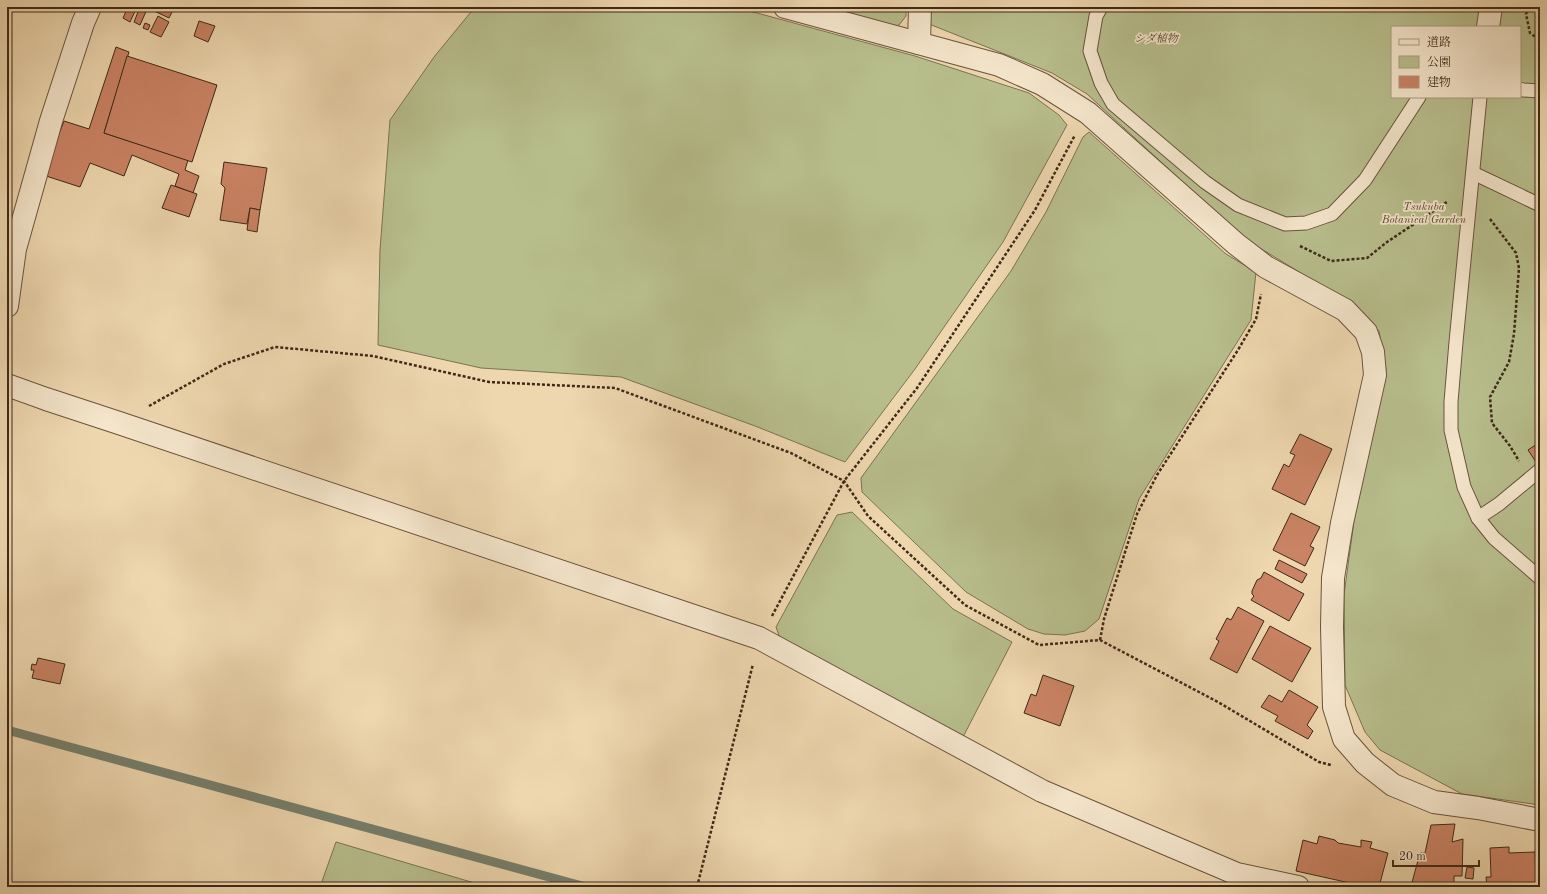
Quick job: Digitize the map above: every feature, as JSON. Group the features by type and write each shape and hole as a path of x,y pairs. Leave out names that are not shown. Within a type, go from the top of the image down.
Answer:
{"street":[{"path":"7,306 11,248 83,23 90,7"},
{"path":"785,7 999,65 1042,84 1088,113 1236,244 1266,267 1345,310 1366,332 1374,352 1375,375 1342,523 1333,578 1332,627 1334,707 1344,739 1365,763 1392,785 1434,802 1478,808 1540,820"},
{"path":"919,43 920,7"},
{"path":"1488,26 1491,7"},
{"path":"7,385 46,400 119,423 759,638 1042,791 1237,874 1298,887"}],"lane":[{"path":"1088,7 1090,51 1101,83 1113,104 1205,182 1238,206 1285,224 1306,223 1332,214 1365,180 1418,98"},
{"path":"1090,51 1096,16 1101,7"},
{"path":"1521,89 1540,91"},
{"path":"1480,98 1451,402 1451,430 1464,487 1478,518 1494,538 1540,578"},
{"path":"1473,173 1540,205"},
{"path":"1478,518 1499,504 1535,474"}],"path":[{"path":"1529,7 1526,14 1530,33 1540,40"},
{"path":"697,887 759,638 781,600 844,481 917,388 1026,224 1088,113"},
{"path":"1299,245 1331,261 1367,258 1387,242 1441,205 1471,192 1479,206 1516,253 1519,268 1514,334 1509,362 1490,397 1492,423 1535,474"},
{"path":"1100,640 1104,619 1136,514 1157,475 1256,320 1266,267"},
{"path":"119,423 224,364 275,347 373,356 489,382 614,388 791,453 844,481 868,516 966,605 1039,645 1100,640 1218,702 1320,762 1334,766"}],"green space":[{"path":"475,7 735,7 915,56 1029,93 1059,115 1067,125 1003,242 915,369 845,462 755,426 621,377 481,368 378,345 380,250 390,120 434,57"},
{"path":"822,7 906,7 906,16 899,25 892,27"},
{"name":"Tsukuba Botanical Garden","path":"930,7 1540,7 1540,805 1462,794 1380,750 1365,732 1345,685 1344,595 1354,521 1386,370 1379,331 1352,304 1245,239 1087,94 1052,73 929,24"},
{"path":"1089,132 1226,254 1256,272 1251,320 1139,499 1099,619 1085,631 1065,635 1044,634 1028,629 966,592 862,492 861,478 1011,271 1046,212 1083,137"},
{"path":"852,512 953,609 1012,642 962,739 781,641 776,627 837,515"},
{"path":"336,842 488,887 320,887"}],"building":[{"path":"128,7 137,7 130,22 123,18"},
{"path":"140,7 148,7 140,25 134,22"},
{"path":"154,7 163,7 172,12 169,18 152,10"},
{"path":"158,16 169,22 161,37 150,32"},
{"path":"199,21 215,26 208,42 194,36"},
{"path":"145,23 150,25 148,30 143,28"},
{"path":"116,47 129,52 104,133 188,160 185,170 199,176 193,193 175,186 179,174 132,155 124,176 90,163 80,187 43,175 64,121 89,129"},
{"path":"127,56 217,85 192,162 104,133"},
{"path":"224,162 267,168 260,210 250,208 247,224 220,220 225,188 221,184"},
{"path":"171,185 197,194 189,217 162,208"},
{"path":"250,208 260,210 257,232 247,230"},
{"path":"1300,434 1332,449 1305,505 1272,489 1284,464 1289,467 1295,455 1290,453"},
{"path":"1540,442 1540,459 1536,462 1528,450"},
{"path":"1291,513 1320,527 1310,546 1314,548 1305,566 1273,550"},
{"path":"1279,560 1307,574 1302,583 1275,569"},
{"path":"1264,572 1304,594 1289,621 1251,600 1254,596 1252,591 1257,580 1261,578"},
{"path":"1238,607 1264,621 1237,673 1210,659 1219,641 1216,639 1227,618 1231,620"},
{"path":"1270,626 1311,648 1292,682 1252,659"},
{"path":"38,658 65,664 60,684 32,678 34,670 31,670 32,664 36,665"},
{"path":"1043,675 1074,686 1060,726 1024,713 1031,694 1036,696"},
{"path":"1289,690 1318,707 1307,725 1313,731 1308,739 1275,721 1278,716 1261,707 1269,695 1282,702"},
{"path":"1455,824 1452,842 1463,839 1462,876 1454,876 1454,887 1411,886 1420,853 1425,853 1431,825"},
{"path":"1319,836 1335,840 1338,843 1361,847 1361,840 1372,842 1370,848 1388,853 1379,887 1368,887 1296,871 1303,840 1317,844"},
{"path":"1509,847 1509,853 1535,852 1536,884 1487,886 1486,877 1491,877 1490,848"},
{"path":"1467,867 1474,868 1473,879 1465,878"}],"waterway":[{"path":"7,730 586,887"}],"park label":[{"name":"シダ植物","path":"1156,39"}]}
